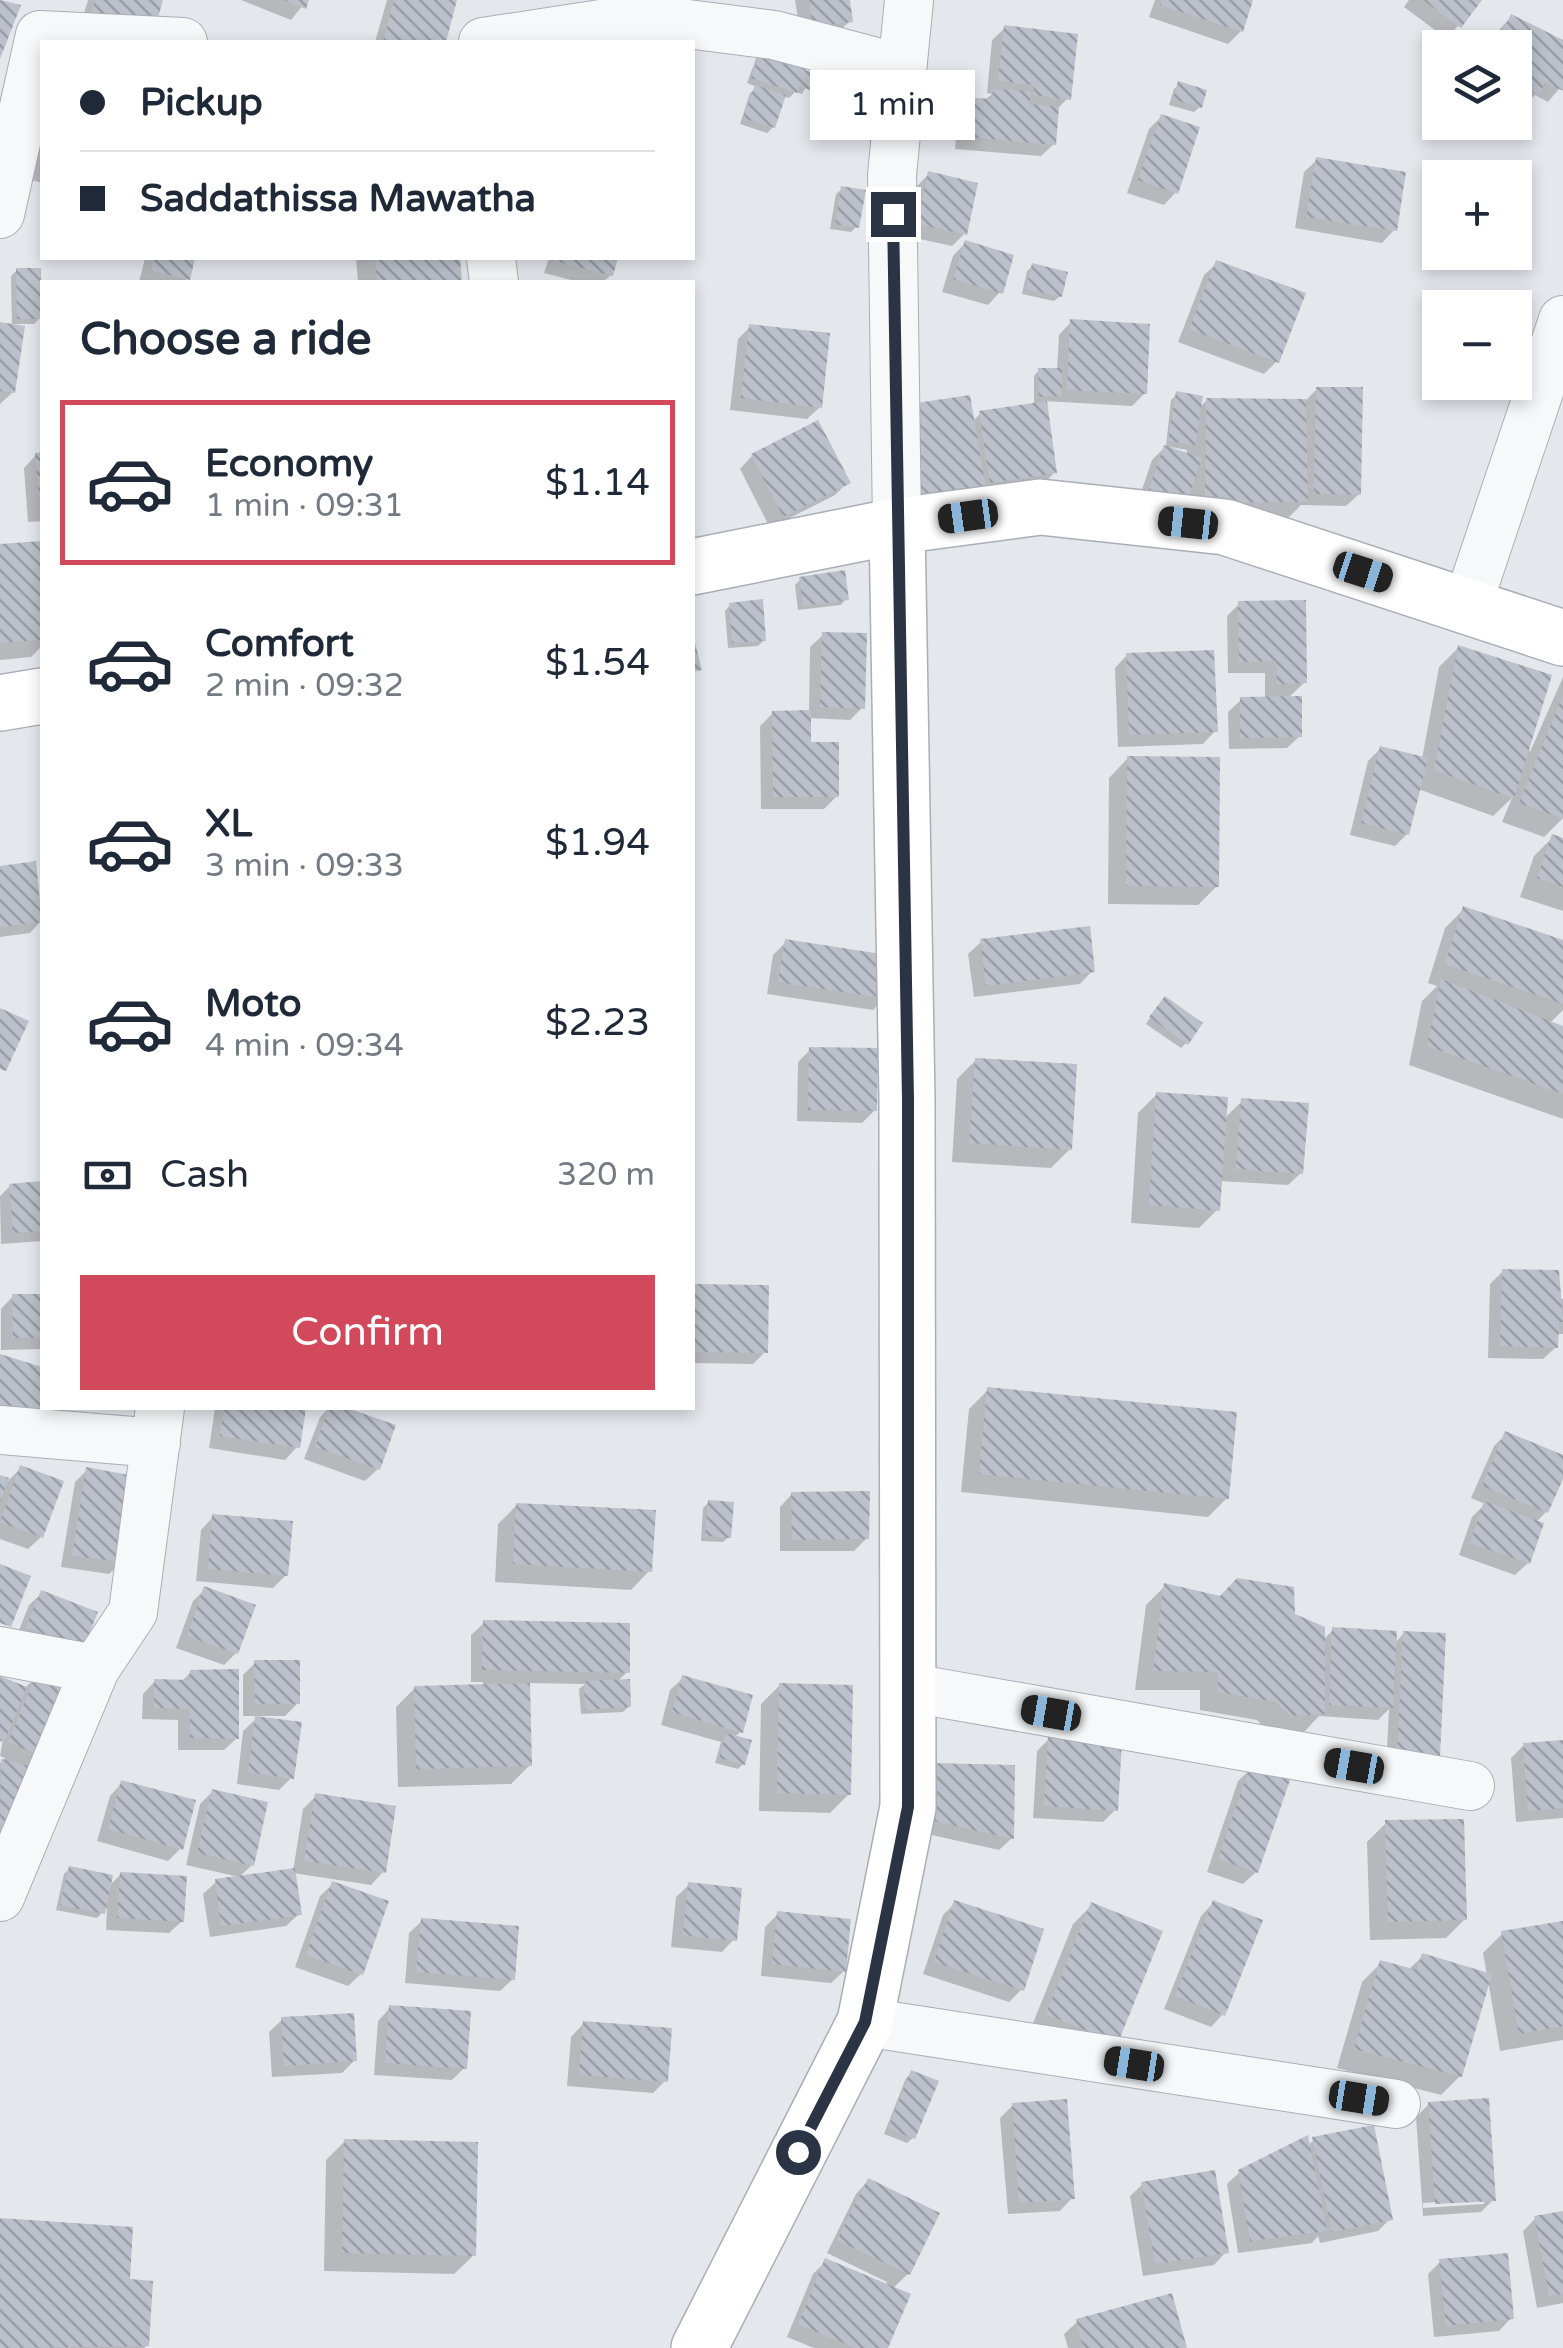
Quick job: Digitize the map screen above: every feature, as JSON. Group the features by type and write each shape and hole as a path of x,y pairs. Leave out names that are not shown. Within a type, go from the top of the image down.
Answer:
{"street":[{"path":"699,2348 865,2022 908,1807 908,1100 892,175 909,0"},
{"path":"496,40 640,18 774,34 902,68"},
{"path":"0,214 40,35 141,40"},
{"path":"1467,606 1563,320"},
{"path":"695,566 897,526 1040,508 1225,527 1563,638"},
{"path":"0,703 40,696"},
{"path":"0,1430 158,1426 132,1612 94,1670 5,1871"},
{"path":"0,1651 94,1670"},
{"path":"910,1688 1470,1786"},
{"path":"865,2022 1396,2104"}],"building":[{"path":"0,0 21,5 0,59"},
{"path":"95,0 163,0 154,32 91,15"},
{"path":"284,0 309,0 306,9"},
{"path":"394,0 457,0 447,40 384,40"},
{"path":"809,0 850,0 853,22 812,27"},
{"path":"1162,0 1253,0 1243,32 1160,5"},
{"path":"1423,0 1482,0 1461,28"},
{"path":"1511,14 1563,40 1563,91 1545,82 1539,95 1532,92 1532,30 1503,30"},
{"path":"1004,25 1078,34 1071,100 1033,95 1034,85 998,81"},
{"path":"762,47 807,62 805,70 816,73 810,90 799,86 797,93 751,78"},
{"path":"822,63 856,72 847,103 814,94"},
{"path":"1178,81 1207,90 1202,108 1173,99"},
{"path":"755,85 786,95 775,128 743,118"},
{"path":"993,89 1031,91 1029,104 1059,107 1056,145 967,137 968,124 942,122 944,96 992,99"},
{"path":"1161,114 1200,127 1178,194 1138,180"},
{"path":"1316,157 1406,172 1397,231 1306,217"},
{"path":"928,171 978,183 967,235 917,224"},
{"path":"841,186 866,190 859,228 835,224"},
{"path":"965,240 1014,255 1003,294 953,279"},
{"path":"153,260 195,260 190,280 151,270"},
{"path":"375,260 460,260 462,280 377,280"},
{"path":"555,260 617,260 613,276"},
{"path":"1216,260 1306,293 1279,363 1189,329"},
{"path":"1032,263 1068,272 1062,297 1026,289"},
{"path":"16,268 41,268 40,319 17,319"},
{"path":"1070,319 1150,324 1147,394 1067,390"},
{"path":"0,322 25,326 15,393 0,391"},
{"path":"749,324 830,333 822,408 741,398"},
{"path":"1038,368 1062,368 1062,396 1039,397"},
{"path":"1316,387 1363,387 1361,495 1314,494"},
{"path":"1176,391 1203,396 1195,445 1168,441"},
{"path":"970,395 986,489 917,499 903,405"},
{"path":"1206,398 1306,399 1308,502 1205,503"},
{"path":"1047,401 1057,473 990,483 979,411"},
{"path":"818,420 851,483 783,517 751,454"},
{"path":"1164,445 1202,458 1186,505 1148,492"},
{"path":"40,452 40,506 35,453"},
{"path":"40,541 40,640 0,643 0,544"},
{"path":"845,570 849,600 803,606 799,577"},
{"path":"763,599 766,641 732,643 729,603"},
{"path":"1306,600 1307,683 1277,684 1276,661 1239,662 1238,601"},
{"path":"822,632 867,633 865,709 820,707"},
{"path":"695,643 702,670 695,671"},
{"path":"1458,645 1552,675 1514,799 1434,770"},
{"path":"1214,650 1218,732 1129,735 1126,653"},
{"path":"1563,695 1563,819 1519,803"},
{"path":"1302,696 1302,737 1240,738 1240,697"},
{"path":"811,710 811,742 839,742 839,797 773,797 772,711"},
{"path":"1380,746 1428,758 1409,835 1361,823"},
{"path":"1127,756 1220,757 1219,887 1126,886"},
{"path":"1552,834 1563,838 1563,887 1537,878"},
{"path":"36,861 40,922 0,927 0,866"},
{"path":"1463,906 1563,940 1563,1004 1445,964"},
{"path":"1090,926 1095,972 986,986 980,939"},
{"path":"785,939 894,956 888,999 778,982"},
{"path":"1441,979 1563,1026 1563,1094 1427,1046"},
{"path":"1165,996 1203,1023 1188,1045 1149,1017"},
{"path":"0,1008 29,1021 6,1071 0,1069"},
{"path":"809,1047 878,1048 877,1111 808,1110"},
{"path":"975,1058 1077,1064 1072,1150 969,1143"},
{"path":"1156,1092 1228,1097 1220,1211 1149,1205"},
{"path":"1241,1098 1309,1103 1303,1174 1236,1169"},
{"path":"40,1181 40,1231 13,1233 9,1184"},
{"path":"1502,1269 1559,1270 1563,1322 1559,1322 1558,1348 1500,1346"},
{"path":"695,1284 769,1285 768,1353 695,1352"},
{"path":"12,1294 40,1294 40,1338 13,1338"},
{"path":"0,1354 40,1366 42,1426 0,1407"},
{"path":"987,1387 1237,1412 1229,1499 979,1474"},
{"path":"224,1410 306,1410 300,1448 220,1436"},
{"path":"328,1410 353,1410 396,1425 380,1470 315,1447"},
{"path":"1505,1431 1563,1455 1563,1479 1548,1513 1482,1486"},
{"path":"20,1465 64,1481 43,1538 0,1522"},
{"path":"86,1467 145,1478 124,1562 72,1556"},
{"path":"0,1475 9,1478 0,1501"},
{"path":"870,1491 869,1539 792,1540 791,1492"},
{"path":"708,1500 734,1502 731,1538 705,1536"},
{"path":"1484,1501 1544,1523 1530,1564 1470,1543"},
{"path":"516,1503 656,1510 652,1572 513,1564"},
{"path":"212,1514 293,1521 288,1576 208,1569"},
{"path":"0,1564 31,1576 11,1627 0,1623"},
{"path":"1237,1578 1294,1587 1295,1614 1325,1627 1325,1714 1291,1716 1276,1702 1218,1692 1218,1672 1153,1671 1164,1583 1220,1596"},
{"path":"204,1586 256,1605 238,1654 187,1636"},
{"path":"41,1590 98,1612 83,1649 26,1627"},
{"path":"483,1620 630,1623 630,1673 482,1670"},
{"path":"1332,1627 1397,1631 1393,1708 1329,1705"},
{"path":"1403,1631 1446,1633 1440,1757 1397,1755"},
{"path":"254,1660 300,1660 300,1704 255,1704"},
{"path":"239,1669 239,1739 190,1738 190,1709 154,1708 154,1679 189,1680 190,1670"},
{"path":"36,1674 78,1692 50,1760 8,1742"},
{"path":"682,1675 753,1695 743,1733 672,1712"},
{"path":"0,1676 27,1687 4,1742 0,1740"},
{"path":"630,1679 631,1707 585,1710 584,1681"},
{"path":"530,1683 532,1766 416,1769 414,1686"},
{"path":"779,1683 853,1685 851,1795 777,1793"},
{"path":"255,1716 302,1722 294,1779 248,1772"},
{"path":"726,1733 752,1740 745,1765 719,1758"},
{"path":"1048,1736 1122,1741 1118,1811 1044,1806"},
{"path":"1563,1740 1563,1808 1528,1811 1523,1743"},
{"path":"1,1759 33,1767 24,1832 0,1826"},
{"path":"931,1763 1015,1765 1014,1839 920,1818"},
{"path":"1250,1766 1290,1780 1258,1873 1218,1859"},
{"path":"121,1780 196,1800 183,1850 108,1829"},
{"path":"212,1789 268,1802 254,1866 197,1853"},
{"path":"315,1793 396,1806 386,1873 304,1861"},
{"path":"1464,1819 1467,1920 1388,1922 1385,1820"},
{"path":"69,1866 113,1875 105,1914 60,1905"},
{"path":"295,1868 302,1915 221,1926 215,1879"},
{"path":"120,1872 187,1876 184,1922 117,1918"},
{"path":"332,1881 389,1901 363,1975 306,1955"},
{"path":"688,1882 742,1888 737,1941 683,1935"},
{"path":"954,1900 1044,1929 1024,1991 934,1962"},
{"path":"1213,1900 1263,1920 1225,2016 1175,1996"},
{"path":"1091,1902 1163,1931 1118,2043 1046,2014"},
{"path":"777,1911 851,1919 846,1972 772,1964"},
{"path":"421,1918 519,1926 515,1980 416,1972"},
{"path":"1563,1921 1563,2026 1519,2034 1501,1931"},
{"path":"1422,1953 1492,1974 1462,2077 1354,2049 1380,1960 1417,1970"},
{"path":"389,2005 471,2011 467,2069 385,2063"},
{"path":"354,2013 357,2061 284,2066 281,2017"},
{"path":"583,2021 672,2028 668,2082 579,2075"},
{"path":"911,2070 939,2081 915,2139 888,2128"},
{"path":"1489,2098 1496,2201 1435,2204 1428,2102"},
{"path":"1067,2099 1075,2199 1019,2203 1012,2103"},
{"path":"1374,2125 1393,2220 1332,2232 1312,2137"},
{"path":"1308,2135 1327,2231 1250,2241 1238,2170"},
{"path":"344,2139 478,2142 476,2256 342,2253"},
{"path":"1215,2170 1229,2253 1155,2264 1141,2182"},
{"path":"868,2178 940,2213 910,2275 837,2240"},
{"path":"1563,2211 1563,2294 1549,2296 1534,2216"},
{"path":"0,2218 133,2227 130,2279 153,2281 149,2346 0,2348"},
{"path":"1508,2253 1514,2319 1446,2326 1439,2259"},
{"path":"825,2258 911,2294 888,2348 855,2348 798,2324"},
{"path":"1172,2293 1187,2348 1083,2348 1076,2319"}],"route":[{"path":"798,2152 865,2022 908,1807 908,1100 893,214"}]}
